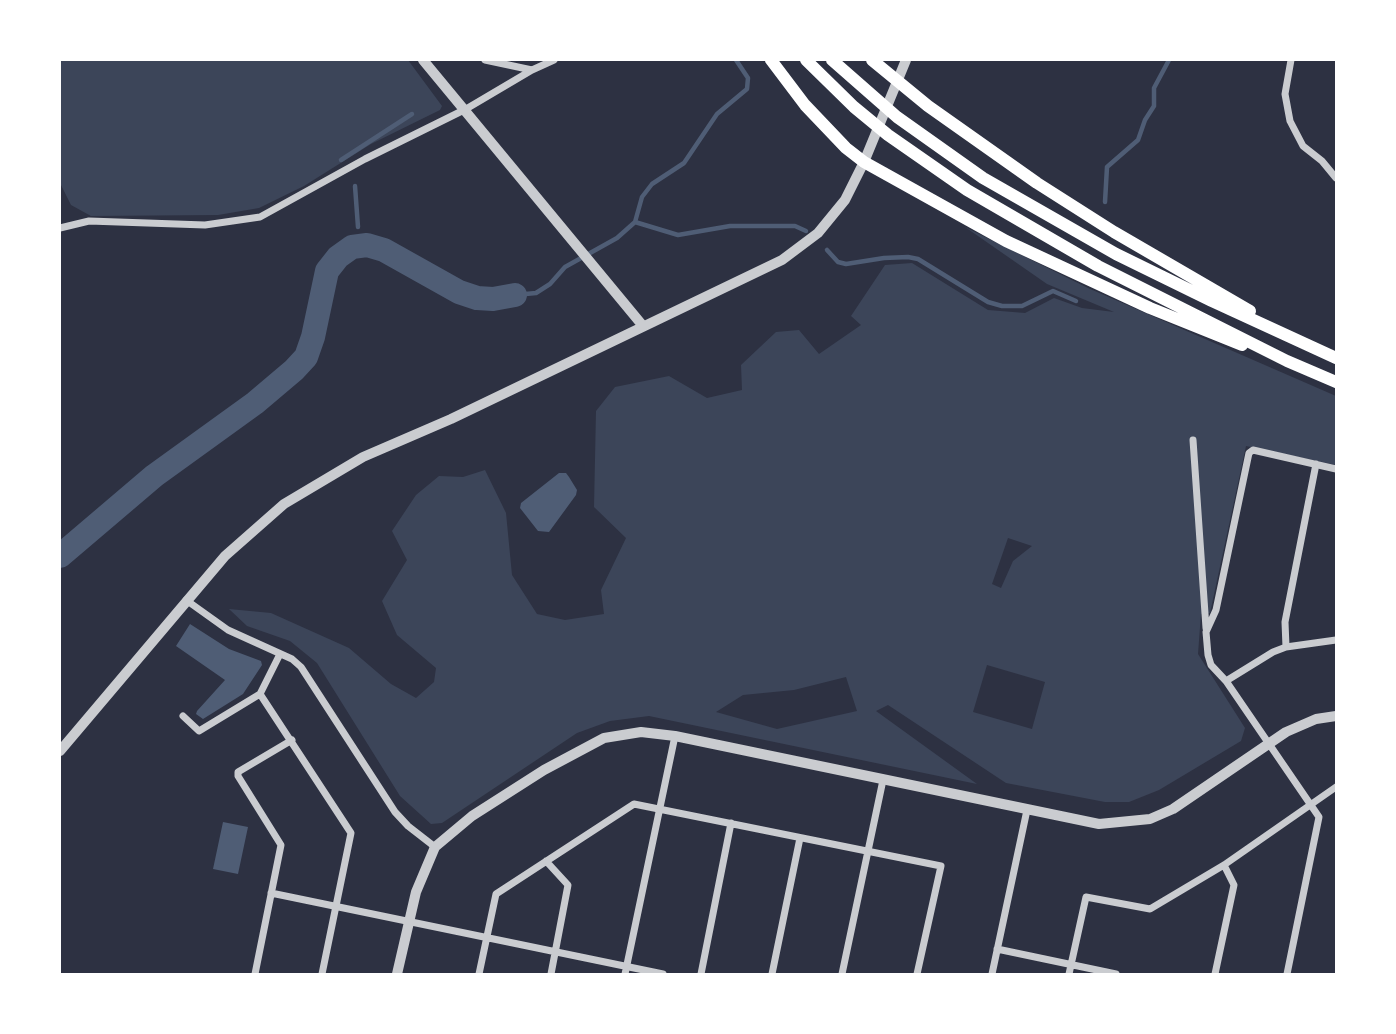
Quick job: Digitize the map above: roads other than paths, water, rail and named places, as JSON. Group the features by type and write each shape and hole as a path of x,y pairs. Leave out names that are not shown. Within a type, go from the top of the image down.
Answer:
{"main road":[{"path":"771,60 805,105 846,148 864,162 1006,241 1175,318 1336,382"},
{"path":"806,60 853,107 967,190 1055,242 1287,361"},
{"path":"832,60 929,140 983,178 1116,254 1336,358"},
{"path":"872,60 928,106 1037,183 1298,340"}],"street":[{"path":"423,60 573,237 643,326"},
{"path":"485,60 532,69"},
{"path":"60,228 89,221 205,225 260,218 365,159 466,109 532,69 554,60"},
{"path":"60,751 63,742 225,556 284,504 363,457 451,419 782,260 818,233 845,200 864,162 906,60"},
{"path":"1291,60 1285,94 1290,121 1303,146 1336,178"},
{"path":"1193,440 1206,632 1211,666 1226,681 1319,817 1287,975"},
{"path":"1206,632 1216,610 1249,453 1253,450 1336,469"},
{"path":"1286,647 1285,622 1316,464"},
{"path":"186,600 229,630 292,659 301,667 395,812 408,826 435,846"},
{"path":"1226,681 1286,647 1336,640"},
{"path":"183,716 199,731 260,694 280,654"},
{"path":"260,694 351,833 322,975"},
{"path":"397,975 408,921 424,869 435,846 472,816 588,744 604,737 641,732 675,736 1099,824 1150,819 1172,809 1302,724 1336,716"},
{"path":"625,971 675,736"},
{"path":"255,975 281,845 238,772 292,740"},
{"path":"842,975 883,780"},
{"path":"1069,975 1086,897 1150,909 1224,864 1336,787"},
{"path":"479,975 496,894 635,804 941,866 917,975"},
{"path":"992,975 1027,810"},
{"path":"701,975 731,823"},
{"path":"772,975 800,838"},
{"path":"546,861 568,885 551,975"},
{"path":"1215,975 1234,885 1224,864"},
{"path":"271,893 487,938 625,971 663,975"},
{"path":"997,949 1116,975"}],"waterway":[{"path":"515,295 536,293 550,284 565,267 617,238 635,222 642,197 652,184 684,163 717,114 747,89 748,78 736,60"},
{"path":"1105,202 1107,167 1138,140 1145,120 1154,106 1154,88 1169,60"},
{"path":"341,160 412,114"},
{"path":"355,186 358,227"},
{"path":"635,222 678,235 730,226 795,226 806,231"},
{"path":"60,556 154,476 255,403 294,370 306,357 313,337 327,271 338,257 352,247 367,245 384,250 459,292 477,298 493,299 515,295"},
{"path":"827,250 838,262 846,264 884,258 918,259 988,302 1002,306 1022,306 1053,291 1076,301"}]}
